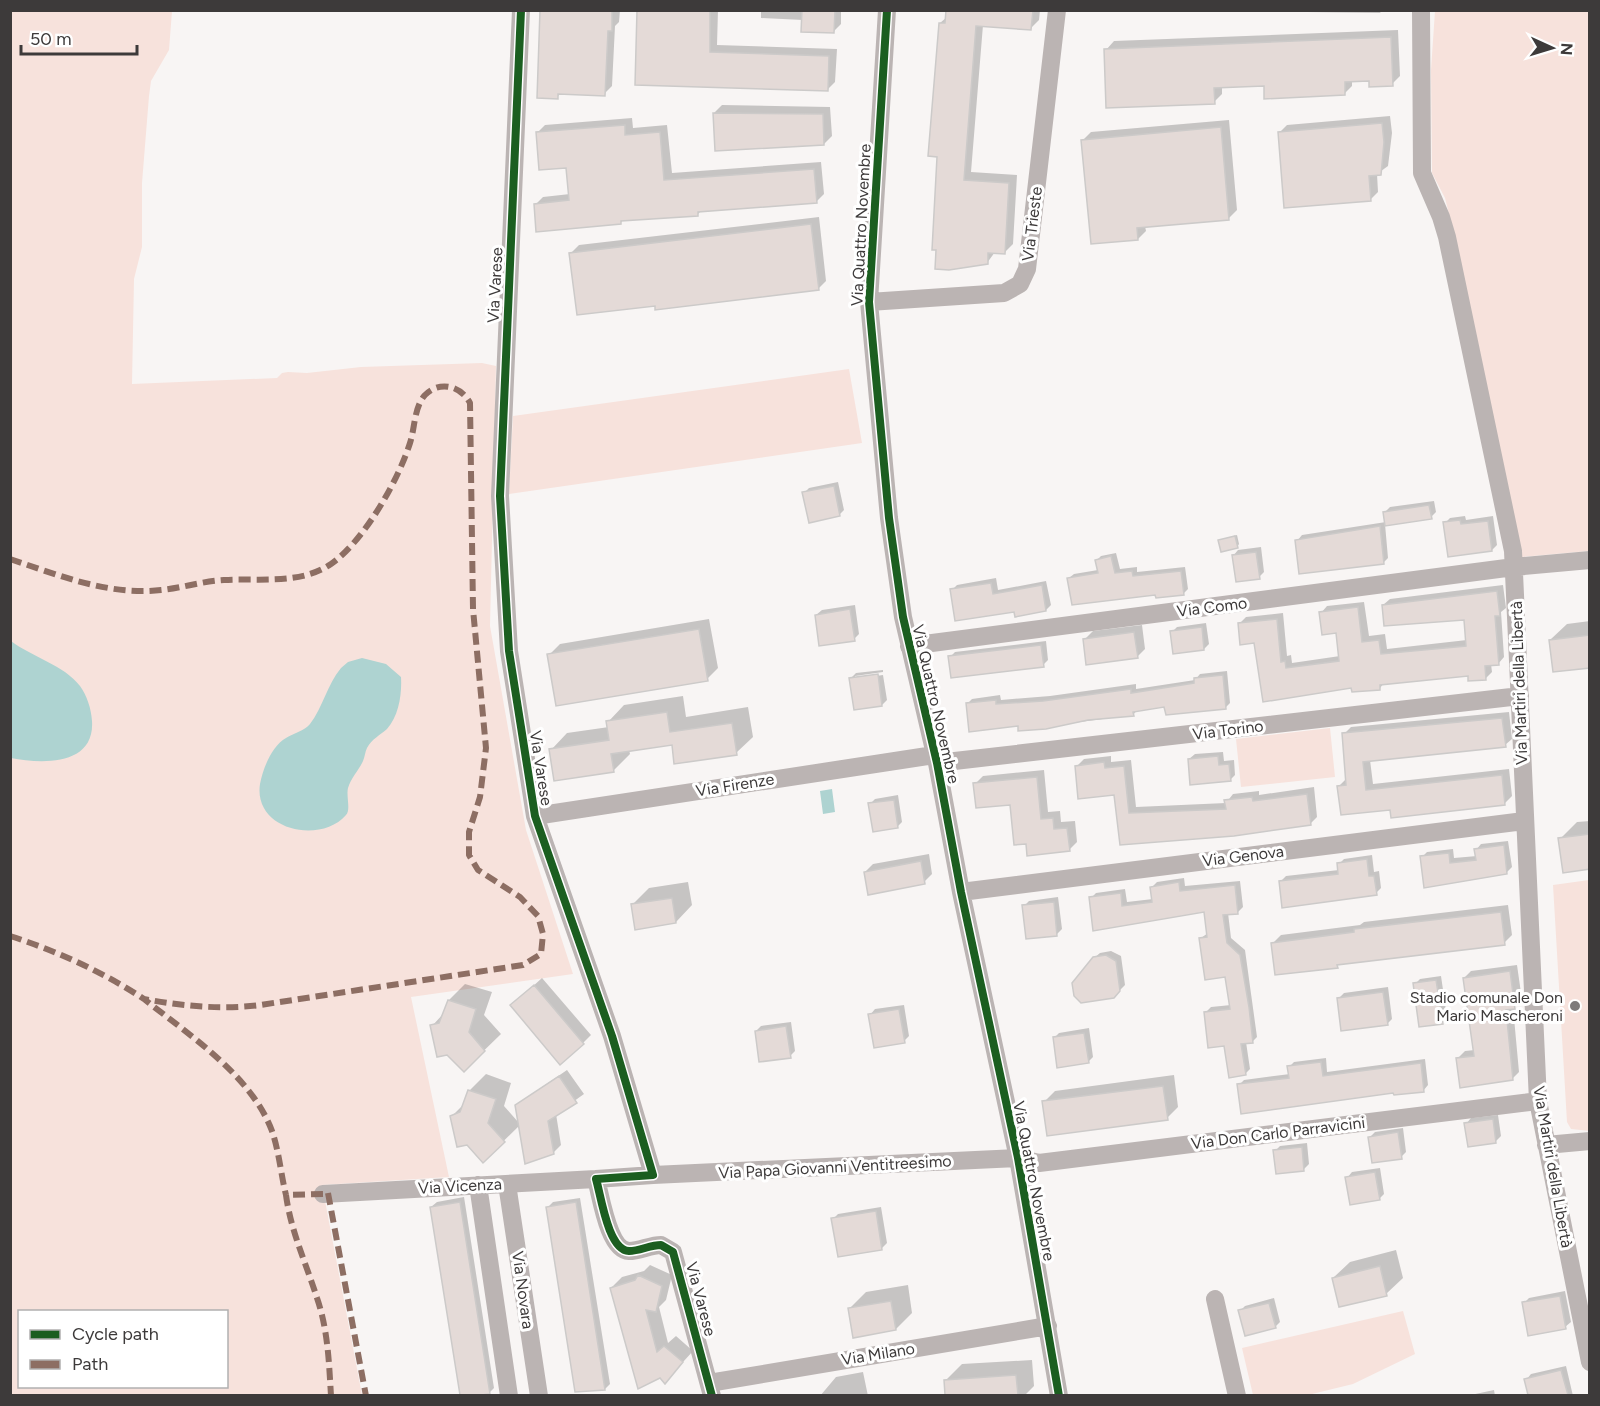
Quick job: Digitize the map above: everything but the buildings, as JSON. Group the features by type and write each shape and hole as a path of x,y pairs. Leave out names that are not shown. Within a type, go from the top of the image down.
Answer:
{"street":[{"name":"Via Varese","path":"521,10 500,496 509,651 535,816 612,1036 653,1175"},
{"name":"Via Quattro Novembre","path":"887,10 869,302 889,518 909,646 936,759 961,892 1018,1158 1059,1395"},
{"name":"Via Trieste","path":"869,302 1004,293 1020,284 1027,269 1057,10"},
{"name":"Via Martiri della Libertà","path":"1421,10 1422,173 1447,237 1513,551 1538,1101 1590,1362"},
{"name":"Via Como","path":"909,646 1514,567 1590,560"},
{"name":"Via Torino","path":"936,759 1520,696"},
{"name":"Via Firenze","path":"535,816 936,759"},
{"name":"Via Genova","path":"961,892 1524,820"},
{"name":"Via Don Carlo Parravicini","path":"1018,1158 1039,1163 1538,1101"},
{"path":"1546,1145 1590,1141"},
{"name":"Via Papa Giovanni Ventitreesimo","path":"653,1175 1018,1158"},
{"path":"596,1179 653,1175"},
{"name":"Via Varese","path":"596,1179 615,1244 627,1251 661,1245 673,1251 710,1389"},
{"name":"Via Vicenza","path":"323,1194 596,1179"},
{"name":"Via Novara","path":"507,1184 539,1395"},
{"name":"Via Novara","path":"478,1185 509,1395"},
{"path":"1215,1299 1236,1395"},
{"name":"Via Milano","path":"710,1389 1048,1326"}],"shaded area":[{"path":"10,11 172,11 169,50 151,81 149,96 142,183 142,247 134,279 132,384 277,378 282,373 288,372 307,373 361,367 482,363 496,366 490,626 526,830 573,974 411,997 449,1177 322,1185 362,1395 11,1395"},
{"path":"1435,11 1589,11 1589,551 1522,557 1455,238 1445,198 1432,173 1431,70"},
{"path":"849,369 862,443 509,494 513,416"},
{"path":"1330,728 1335,777 1241,787 1236,739"},
{"name":"Stadio comunale Don Mario Mascheroni","path":"1589,880 1590,1131 1571,1129 1567,1122 1553,885"},
{"path":"1403,1311 1415,1354 1353,1384 1308,1395 1253,1395 1242,1348"}],"water":[{"path":"11,641 65,672 80,686 87,698 91,711 91,736 85,747 76,754 51,761 11,758"},
{"path":"362,658 386,664 401,677 401,690 399,704 391,724 369,745 363,761 349,784 346,815 335,824 306,831 277,822 267,812 261,800 260,784 269,758 276,746 310,724 341,668 348,662"},
{"path":"832,789 835,812 823,814 820,791"}],"marked path":[{"path":"10,559 84,583 142,591 216,581 293,578 319,571 331,564 356,541 378,509 405,458 417,412 425,395 443,386 450,387 461,392 470,403 473,609 486,748 480,797 469,832 469,855 478,870 520,897 538,916 543,934 541,954 523,965 260,1005 202,1006 144,999 199,1042 234,1074 249,1092 272,1131 286,1195"},
{"path":"10,936 79,963 144,999"},
{"path":"328,1193 366,1396"},
{"path":"323,1194 286,1195 295,1235 324,1322 331,1396"}],"cycle path":[{"path":"521,10 500,496 509,651 535,816 612,1036 653,1175 596,1179 606,1221 616,1242 622,1248 633,1251 661,1245 673,1252 712,1396"},
{"path":"887,10 869,302 889,518 903,617 937,763 961,892 1018,1158 1059,1396"}],"place":[{"name":"Stadio comunale Don Mario Mascheroni","path":"1575,1006"}]}
